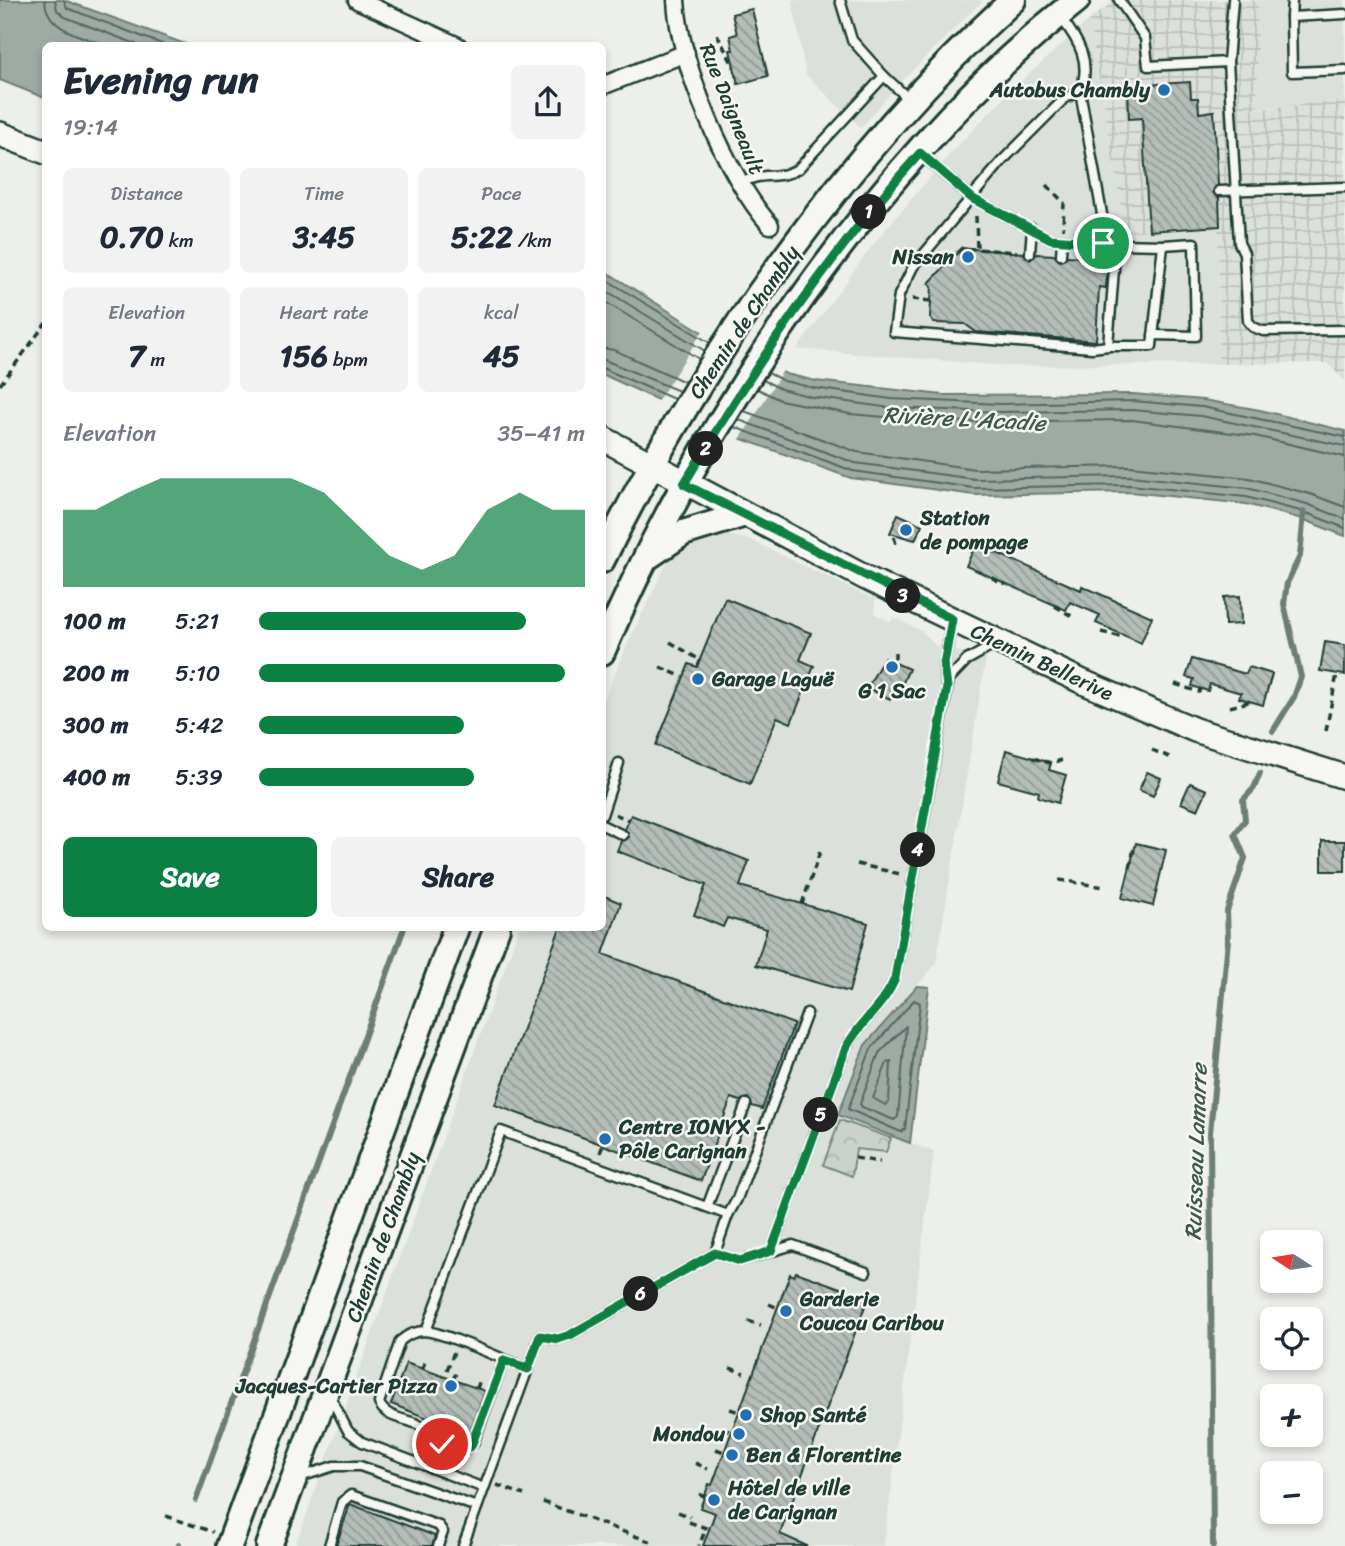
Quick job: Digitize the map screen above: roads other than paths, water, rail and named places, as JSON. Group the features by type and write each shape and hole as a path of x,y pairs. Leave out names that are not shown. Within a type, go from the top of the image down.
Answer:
{"main road":[{"name":"Chemin de Chambly","path":"606,552 680,416 730,336 808,229 912,102 1013,0"},
{"name":"Chemin de Chambly","path":"606,643 645,558 684,484 765,355 835,254 920,153 988,81 1068,8"},
{"path":"645,558 683,533 742,515"},
{"name":"Chemin de Chambly","path":"231,1542 455,931"},
{"name":"Chemin de Chambly","path":"269,1546 495,931"}],"street":[{"path":"358,0 449,42"},
{"name":"Rue Daigneault","path":"676,0 686,54 724,157 739,184 770,225"},
{"path":"606,84 686,54"},
{"path":"0,134 42,150"},
{"name":"Chemin Bellerive","path":"606,440 742,515 1000,643 1195,730 1345,778"}],"lane":[{"path":"840,0 852,40 864,58 912,102"},
{"path":"1119,0 1145,38 1148,65 1228,62"},
{"path":"1233,0 1228,62 1238,243 1244,253 1246,311 1253,327 1263,331 1345,330"},
{"path":"1292,0 1292,72 1345,70"},
{"path":"1068,8 1072,32 1084,61 1086,75 1080,91 1102,214 1103,243"},
{"path":"1291,16 1345,14"},
{"path":"739,184 758,174 785,175 798,169 884,75"},
{"path":"1080,91 1065,98 1002,161 907,276 896,305 894,332 1055,346 1152,346 1163,245"},
{"path":"920,153 973,199 1051,239 1116,244 1194,243 1196,337 1153,335"},
{"path":"1219,191 1345,187"},
{"path":"1030,253 1031,228"},
{"path":"1061,255 1062,241"},
{"path":"1108,346 1116,244"},
{"path":"947,687 944,664 952,619"},
{"path":"771,1251 846,1048 855,1031 887,996 895,978 947,687 952,674 967,660 1000,643"},
{"path":"606,803 620,763"},
{"path":"606,827 623,835"},
{"path":"463,1546 540,1336 558,1339 570,1335 715,1253 807,1013"},
{"path":"707,1207 746,1104"},
{"path":"426,1331 501,1130 728,1215"},
{"path":"715,1253 740,1261 793,1245 866,1272"},
{"path":"504,1360 473,1444 461,1450 449,1447 418,1425 390,1414 379,1403 400,1341 409,1335 426,1331 457,1343 504,1360 528,1369"},
{"path":"327,1387 340,1419 357,1439 484,1488"},
{"path":"294,1479 334,1466 360,1466 477,1507"},
{"path":"329,1546 342,1501 351,1495 439,1526 443,1532 439,1546"}],"water":[{"path":"0,0 64,0 180,42 42,42 42,97 0,80"},
{"name":"Rivière L'Acadie","path":"606,272 702,332 786,374 816,381 943,395 1133,394 1203,400 1260,410 1345,431 1345,536 1302,519 1246,504 1130,492 974,495 851,478 742,439 606,376"},
{"path":"917,986 929,987 910,1143 838,1115 865,1045"}],"waterway":[{"name":"Ruisseau Lamarre","path":"1273,731 1294,697 1301,677 1284,604 1287,583 1300,556 1304,512"},
{"name":"Ruisseau Lamarre","path":"1213,1546 1210,1133 1228,940 1227,911 1245,858 1235,834 1245,820 1243,800 1254,788 1260,773"},
{"path":"196,1500 403,931"}],"place":[{"name":"Autobus Chambly","path":"1164,90"},
{"name":"Nissan","path":"968,257"},
{"name":"Station de pompage","path":"906,530"},
{"name":"G 1 Sac","path":"892,667"},
{"name":"Garage Laguë","path":"698,679"},
{"name":"Centre IONYX - Pôle Carignan","path":"605,1139"},
{"name":"Garderie Coucou Caribou","path":"786,1311"},
{"name":"Jacques-Cartier Pizza","path":"451,1386"},
{"name":"Shop Santé","path":"746,1415"},
{"name":"Mondou","path":"739,1434"},
{"name":"Ben & Florentine","path":"732,1455"},
{"name":"Hôtel de ville de Carignan","path":"714,1500"}]}
